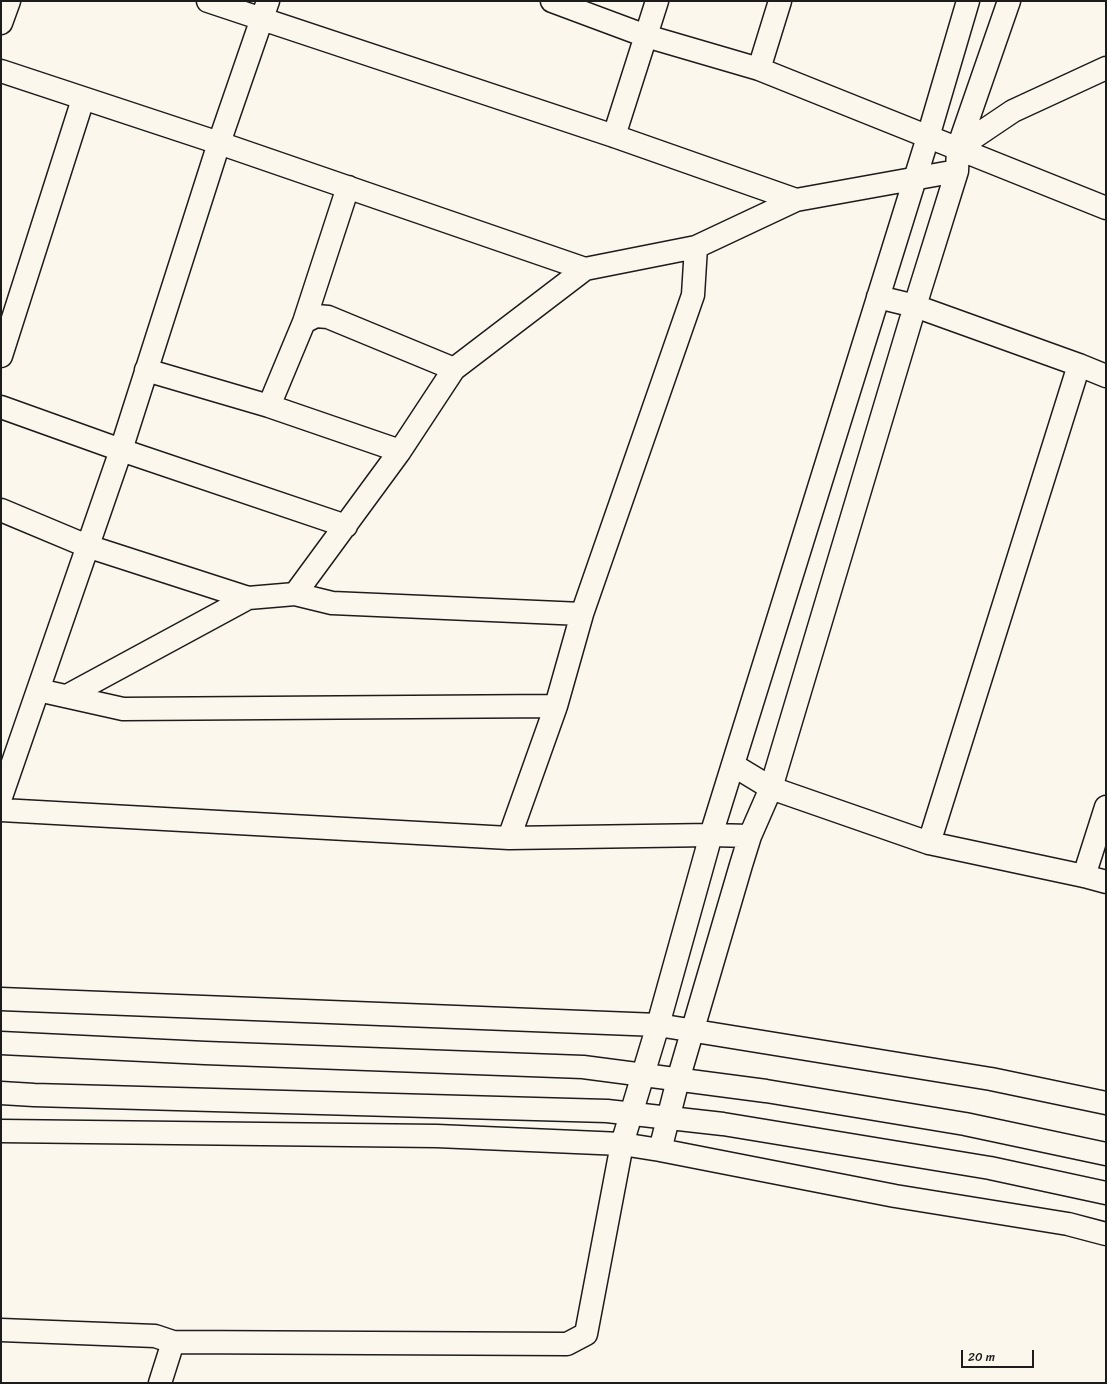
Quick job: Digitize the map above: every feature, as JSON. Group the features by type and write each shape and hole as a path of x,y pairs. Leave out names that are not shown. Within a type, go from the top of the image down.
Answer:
{"street":[{"path":"1,22 9,1"},
{"path":"208,1 265,10 796,200"},
{"path":"552,1 646,36 759,69 1106,208"},
{"path":"614,136 657,1"},
{"path":"759,69 780,1"},
{"path":"1,1330 155,1336 173,1342 567,1344 586,1334 622,1144 658,1025 711,835 928,137 968,1"},
{"path":"660,1150 692,1030 750,836 771,788 915,306 957,171 958,148 1009,1"},
{"path":"1,797 121,450 219,142 265,10"},
{"path":"958,148 1013,111 1106,68"},
{"path":"1,71 83,99 219,142 585,269"},
{"path":"1,356 83,99"},
{"path":"295,594 400,451 454,369 585,269 696,247 796,200 957,171"},
{"path":"269,406 304,322 348,187"},
{"path":"509,838 556,706 582,614 693,295 696,247"},
{"path":"878,297 915,306 1106,376"},
{"path":"304,322 316,316 328,317 454,369"},
{"path":"929,843 1079,365"},
{"path":"146,370 269,406 400,451"},
{"path":"1,407 121,450 346,526"},
{"path":"1,510 87,546 248,598 295,594 332,603 582,614"},
{"path":"67,696 248,598"},
{"path":"38,690 123,709 556,706"},
{"path":"733,765 771,788 929,843 1106,882"},
{"path":"1084,876 1106,807"},
{"path":"1,810 509,838 711,835 750,836"},
{"path":"1,999 658,1025 991,1079 1106,1103"},
{"path":"1,1043 583,1067 766,1091 965,1124 1106,1154"},
{"path":"1,1093 607,1111 723,1124 990,1168 1106,1193"},
{"path":"1,1131 436,1136 622,1144 660,1150 895,1196 1068,1224 1106,1234"},
{"path":"160,1383 173,1342"}]}
